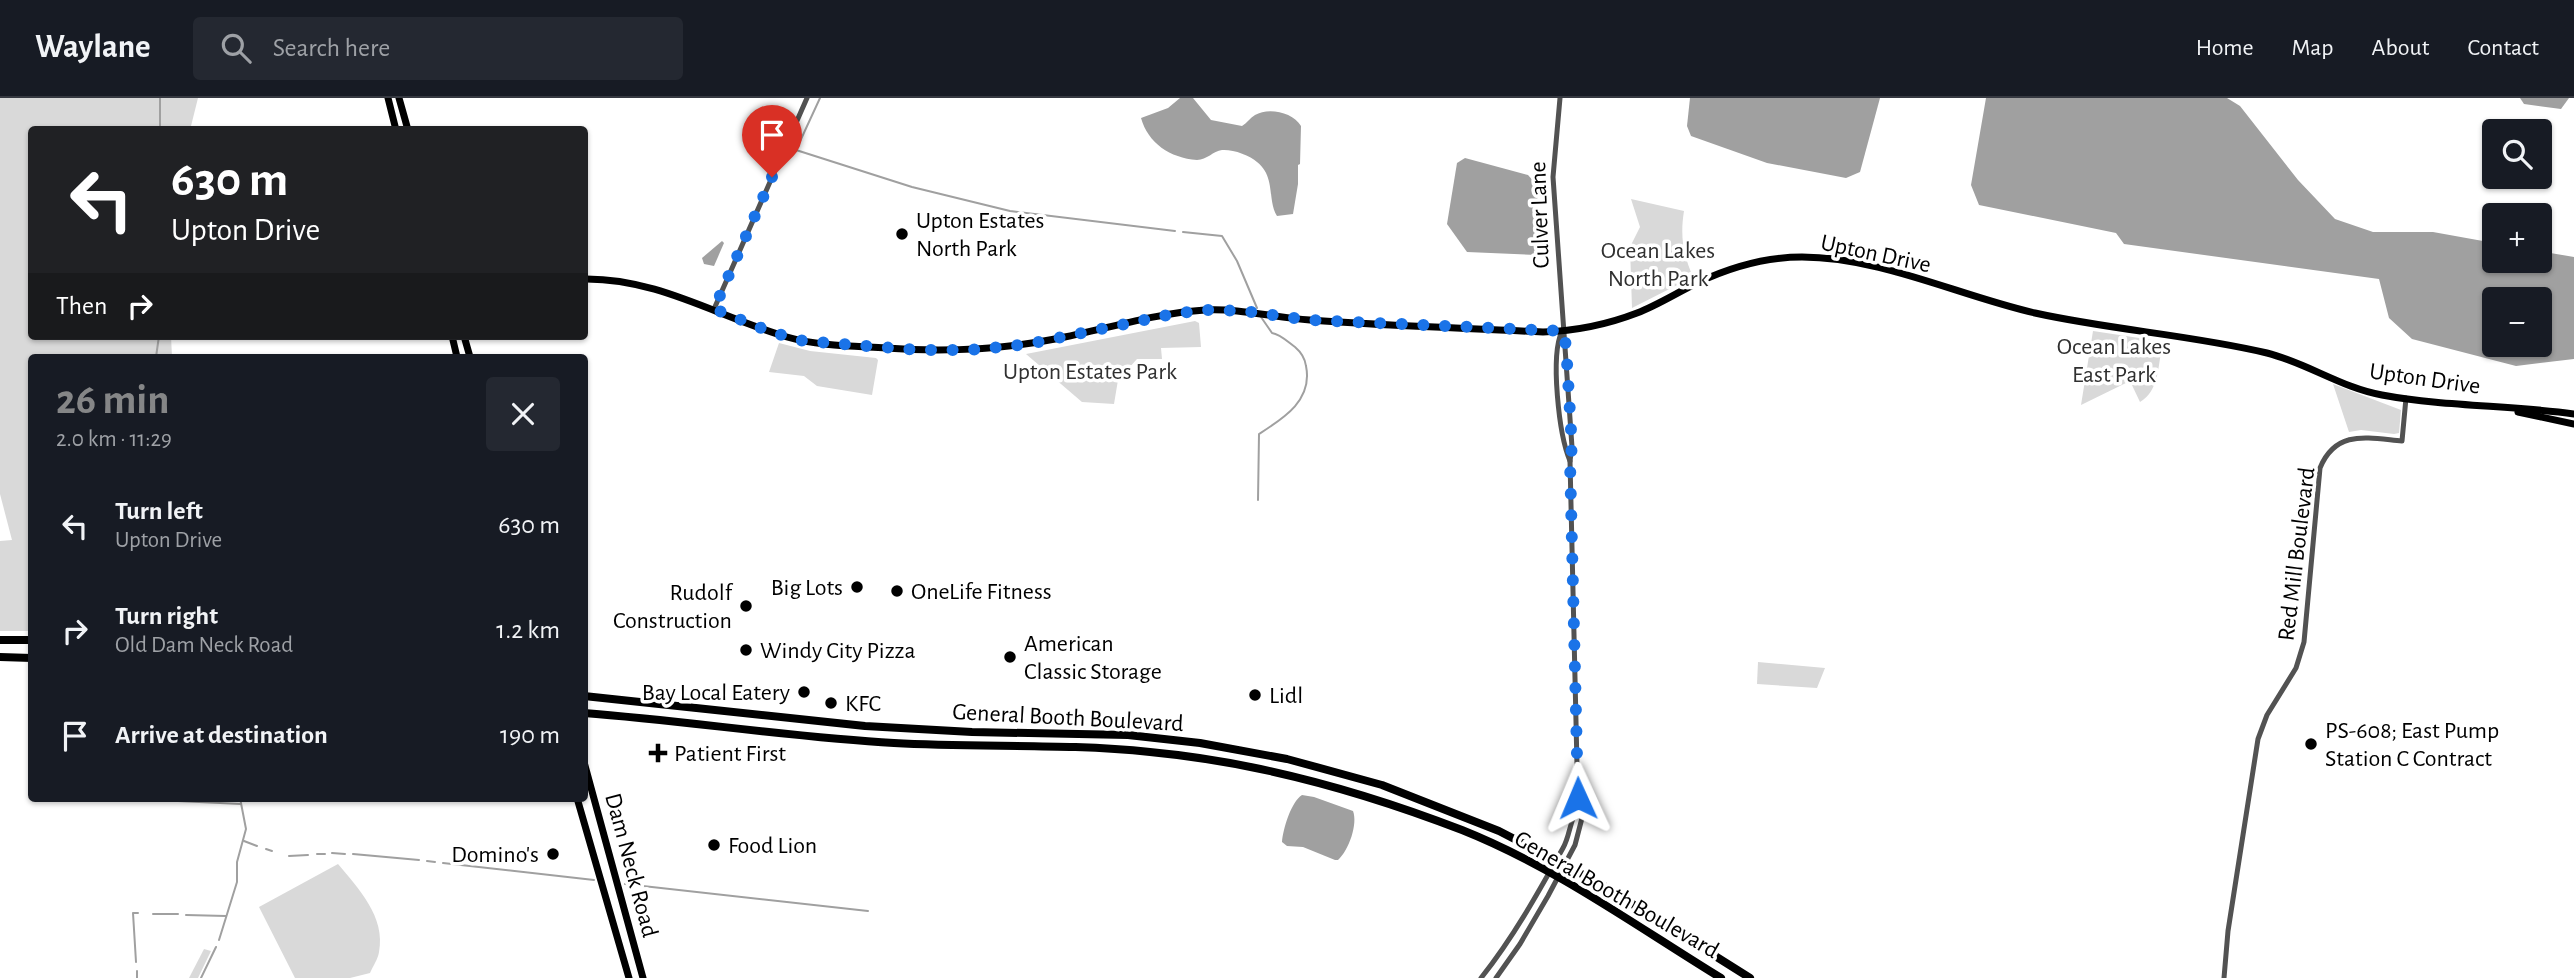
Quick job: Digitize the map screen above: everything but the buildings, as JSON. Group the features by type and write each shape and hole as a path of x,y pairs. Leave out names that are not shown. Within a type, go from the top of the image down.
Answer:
{"highway":[{"path":"0,640 28,640"},
{"path":"0,657 28,657"},
{"name":"General Booth Boulevard","path":"588,696 865,726 972,732 1128,735 1235,749 1297,762 1382,785 1472,819 1556,859 1750,978"},
{"name":"General Booth Boulevard","path":"588,713 889,743 1149,751 1242,765 1334,786 1480,838 1605,904 1721,978"},
{"path":"588,718 596,714"}],"main road":[{"path":"388,98 395,126"},
{"path":"399,98 407,126"},
{"name":"Upton Drive","path":"588,279 645,285 774,333 804,341 918,350 970,350 1029,344 1173,314 1205,310 1245,311 1308,320 1562,331 1620,319 1653,306 1702,280 1744,265 1787,258 1832,259 1865,265 2033,312 2227,344 2270,354 2355,388 2381,395 2574,414"},
{"name":"Upton Drive","path":"2501,407 2574,424"},
{"name":"Dam Neck Road","path":"588,777 643,978"},
{"name":"Dam Neck Road","path":"578,802 629,978"}],"street":[{"path":"714,309 807,98"},
{"name":"Culver Lane","path":"1496,978 1520,944 1558,878 1575,845 1582,818 1578,808 1570,461 1572,447 1553,177 1560,98"},
{"name":"Culver Lane","path":"1562,331 1557,347 1559,406 1561,431 1570,461"},
{"name":"Red Mill Boulevard","path":"2224,978 2228,931 2258,739 2267,715 2296,668 2304,642 2320,468 2331,450 2350,439 2364,437 2402,441 2406,398"},
{"name":"Culver Lane","path":"1481,978 1520,922 1549,873 1568,838 1578,808"}],"green space":[{"path":"0,98 198,98 191,126 28,126 28,340 171,340 172,354 28,354 28,631 0,631 0,541 12,540 0,494"},
{"name":"Ocean Lakes North Park","path":"1631,199 1684,211 1683,245 1693,277 1632,308 1630,247 1640,227"},
{"name":"Upton Estates Park","path":"1195,321 1199,323 1201,347 1161,348 1162,359 1137,359 1118,380 1114,404 1082,402 1026,354"},
{"name":"Ocean Lakes East Park","path":"2093,331 2159,341 2162,346 2157,377 2151,391 2140,402 2130,381 2081,405"},
{"path":"779,343 810,351 876,358 878,360 872,395 817,386 804,376 769,372"},
{"path":"2333,384 2401,410 2399,433 2361,430 2349,432"},
{"path":"1758,662 1825,668 1817,688 1757,684"},
{"path":"338,864 362,893 374,915 380,939 378,957 370,973 350,978 295,978 259,907"},
{"path":"204,949 211,951 198,978 189,978"}],"shaded area":[{"path":"1180,98 1193,98 1211,120 1242,126 1255,115 1273,111 1286,114 1297,121 1301,126 1300,164 1293,214 1277,216 1267,175 1250,157 1222,150 1201,160 1187,159 1169,152 1155,142 1141,118 1168,108"},
{"path":"1690,98 1880,98 1860,172 1846,178 1767,163 1691,136 1687,126"},
{"path":"1986,98 2227,98 2240,106 2298,180 2335,219 2373,232 2433,232 2482,241 2482,273 2552,273 2552,253 2574,257 2574,359 2516,366 2412,339 2389,318 2379,279 2124,244 2116,233 1979,205 1971,185"},
{"path":"2520,98 2569,98 2561,109 2524,104"},
{"path":"1465,158 1528,175 1536,184 1542,247 1537,255 1467,252 1447,224 1457,163"},
{"path":"722,241 724,243 714,266 704,264 702,258"},
{"path":"1302,795 1353,811 1352,837 1338,860 1303,847 1287,846 1282,842 1291,810"}],"waterway":[{"path":"160,98 160,126"},
{"path":"820,98 796,150 912,187 1010,211 1175,231"},
{"path":"1183,232 1222,236 1237,261 1257,308"},
{"path":"1258,500 1259,434 1294,407 1301,398 1307,378 1306,363 1301,354 1284,338 1272,333 1261,317"},
{"path":"156,354 158,340"},
{"path":"199,802 241,804"},
{"path":"219,940 237,882 237,862 246,829 241,802"},
{"path":"244,841 257,846"},
{"path":"266,849 272,851"},
{"path":"332,853 345,854"},
{"path":"317,854 325,854"},
{"path":"353,854 419,860"},
{"path":"289,856 308,855"},
{"path":"427,861 435,862"},
{"path":"443,863 594,880"},
{"path":"625,884 868,911"},
{"path":"136,962 133,913 138,913"},
{"path":"153,914 178,914"},
{"path":"186,915 226,916"},
{"path":"201,978 216,947"},
{"path":"137,971 137,978"}],"place":[{"name":"Upton Estates North Park","path":"902,234"},
{"name":"Big Lots","path":"857,587"},
{"name":"OneLife Fitness","path":"897,591"},
{"name":"Rudolf Construction","path":"746,606"},
{"name":"Windy City Pizza","path":"746,650"},
{"name":"American Classic Storage","path":"1010,657"},
{"name":"Bay Local Eatery","path":"804,692"},
{"name":"Lidl","path":"1255,695"},
{"name":"KFC","path":"831,703"},
{"name":"PS-608; East Pump Station C Contract","path":"2311,744"},
{"name":"Patient First","path":"658,753"},
{"name":"Food Lion","path":"714,845"},
{"name":"Domino's","path":"553,854"}],"route":[{"path":"772,177 714,309 774,333 804,341 918,350 970,350 1029,344 1173,314 1205,310 1261,312 1308,320 1562,331 1566,345 1572,447 1570,461 1578,798"}]}
